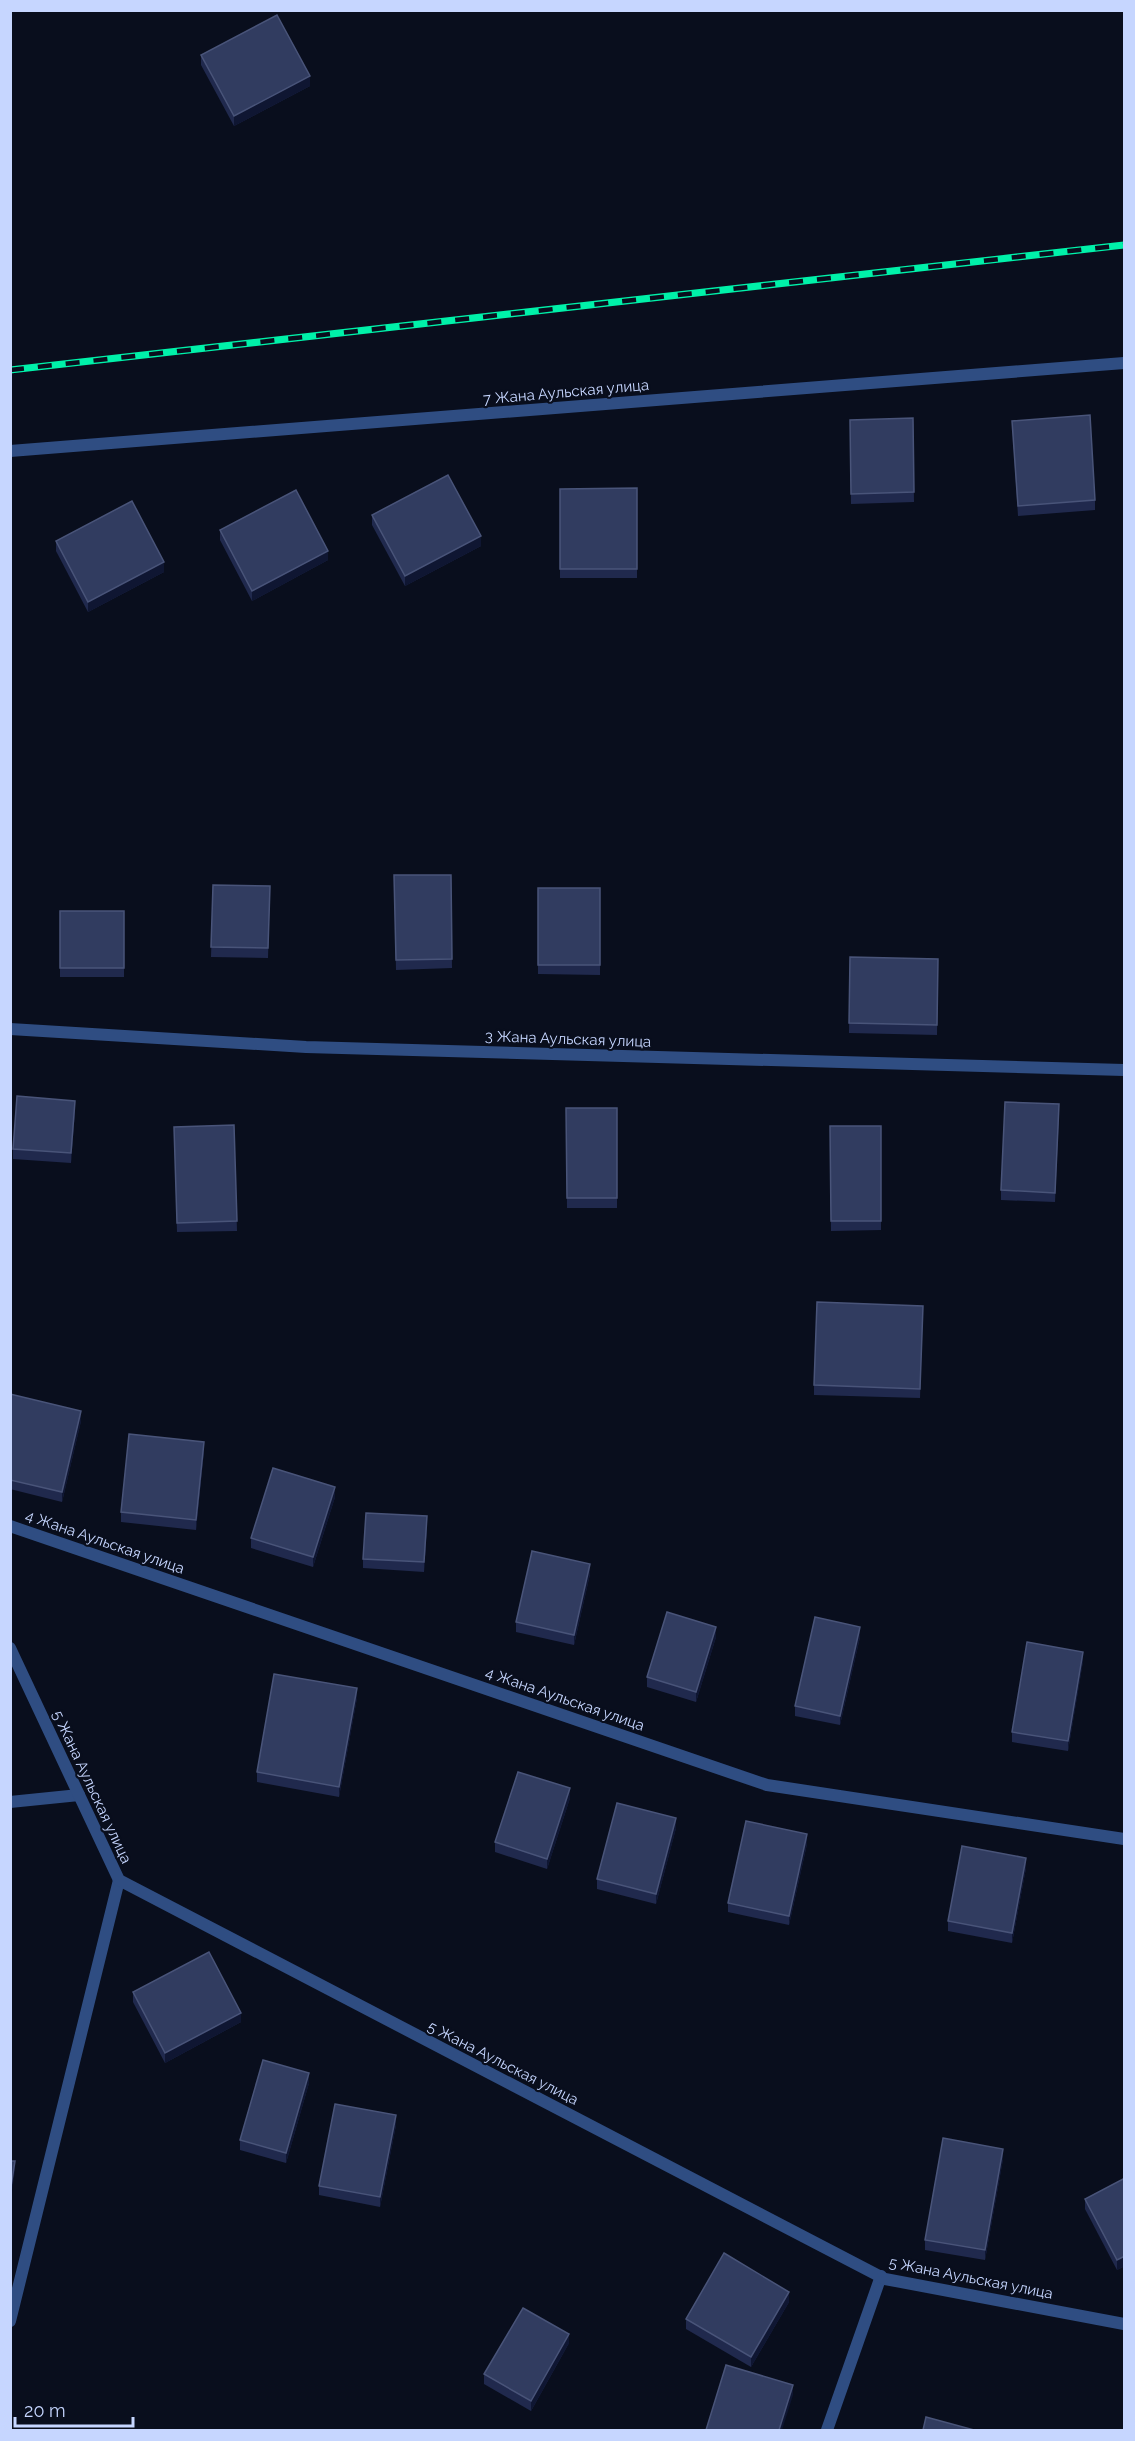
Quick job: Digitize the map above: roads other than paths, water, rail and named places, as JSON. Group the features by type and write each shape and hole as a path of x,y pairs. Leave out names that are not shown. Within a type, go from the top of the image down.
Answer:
{"street":[{"name":"7 Жана Аульская улица","path":"10,451 1125,363"},
{"name":"3 Жана Аульская улица","path":"10,1029 306,1047 1125,1070"},
{"name":"4 Жана Аульская улица","path":"10,1526 767,1785 1125,1839"},
{"name":"5 Жана Аульская улица","path":"10,1648 119,1880 881,2276 1125,2324"},
{"path":"10,1802 79,1795"},
{"path":"10,2321 119,1880"},
{"path":"827,2430 881,2276"}],"railway":[{"path":"10,370 1124,245"}]}
